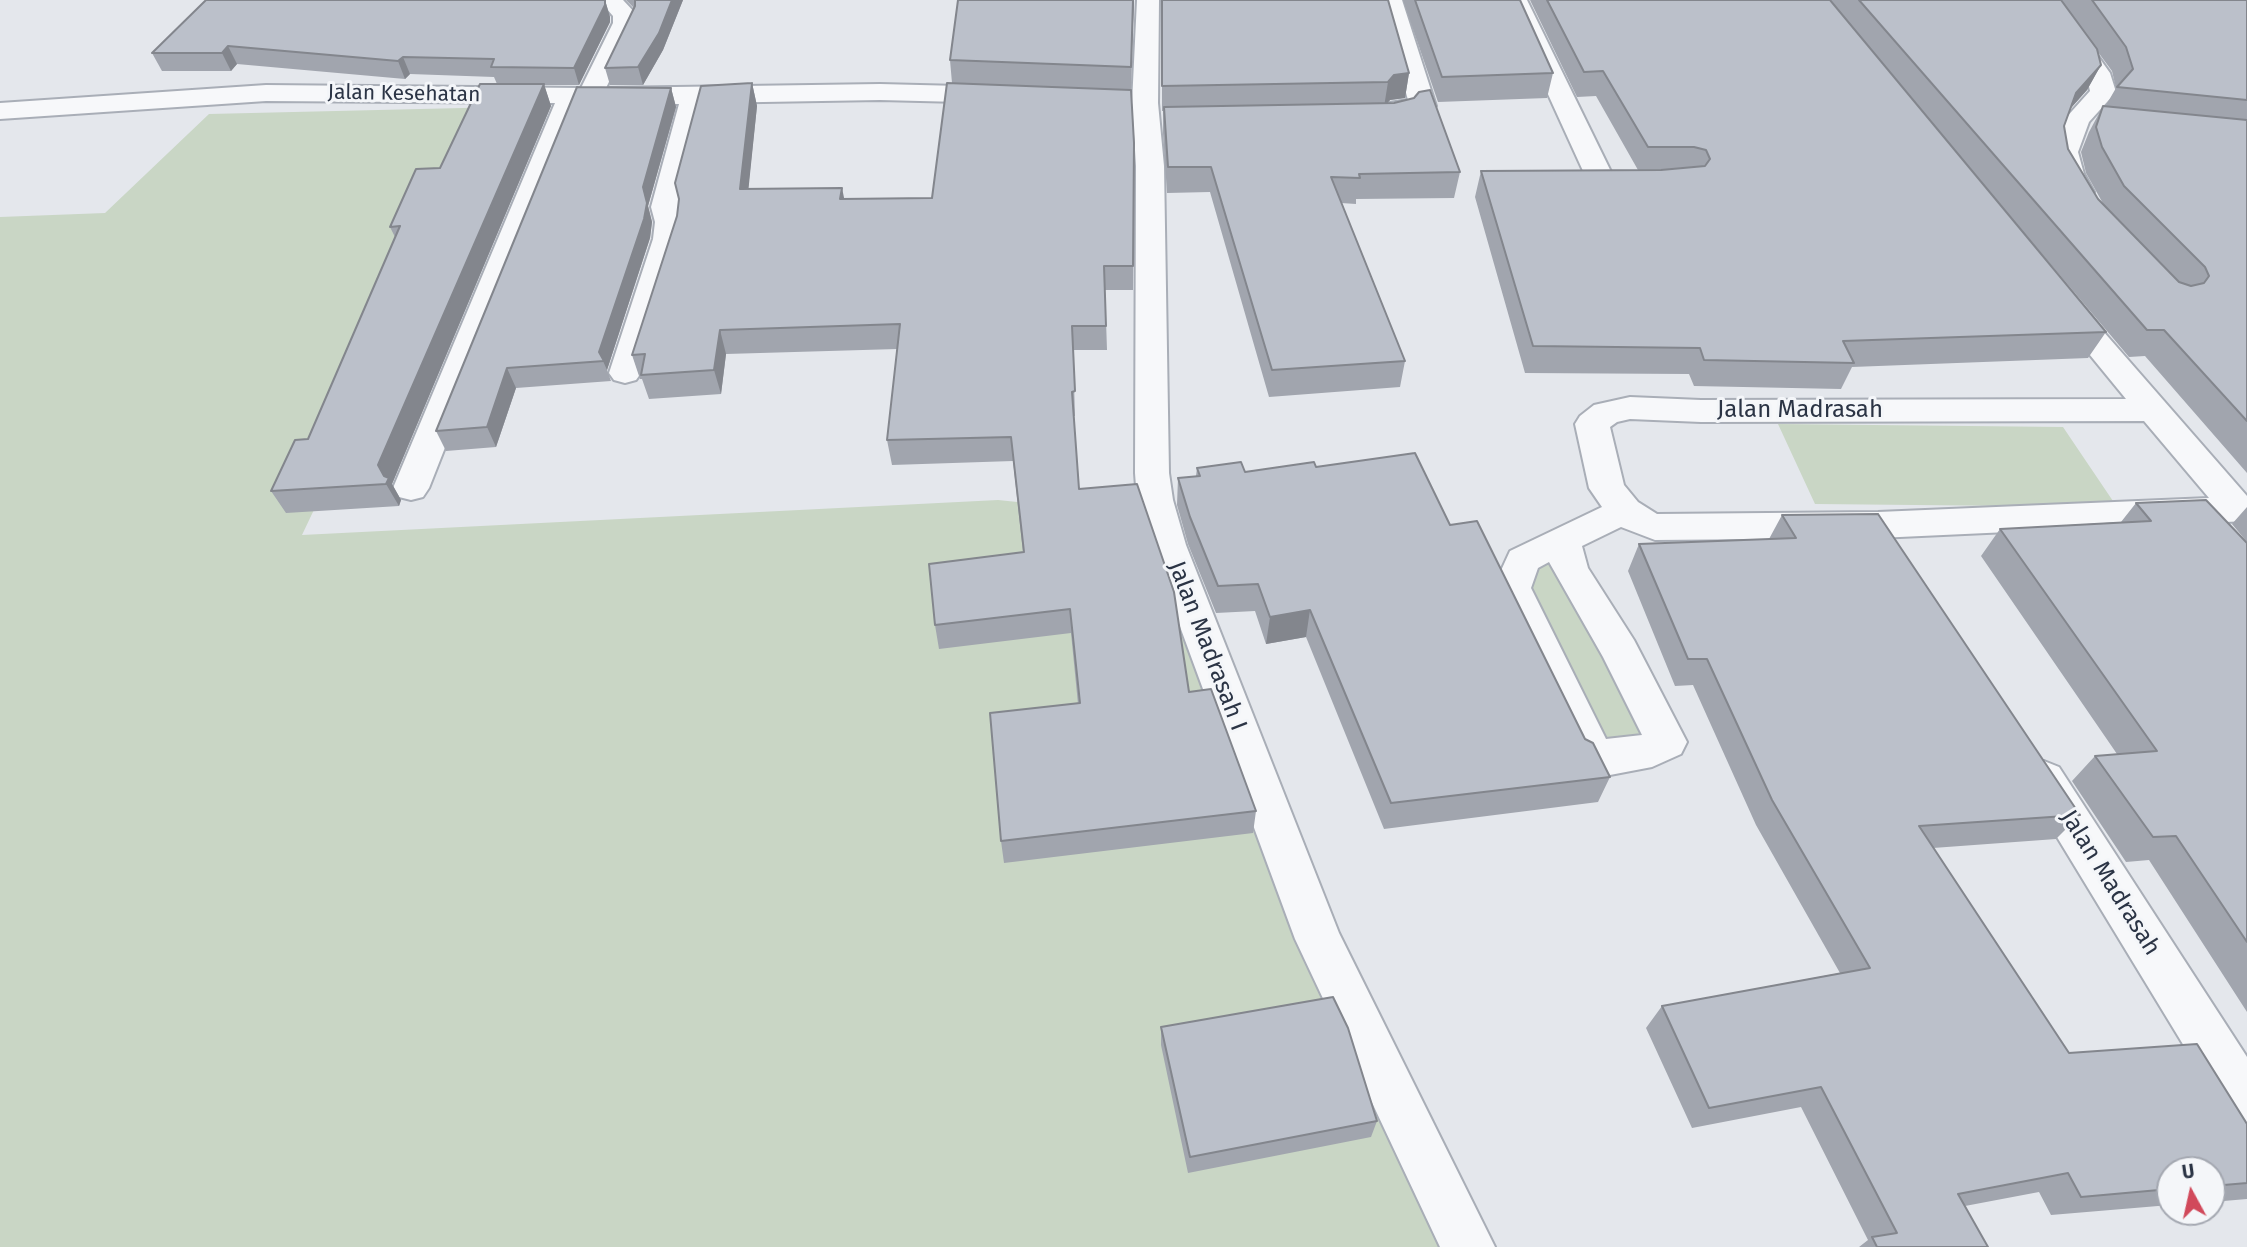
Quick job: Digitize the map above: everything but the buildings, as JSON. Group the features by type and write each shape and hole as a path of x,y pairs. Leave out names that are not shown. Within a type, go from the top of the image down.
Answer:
{"street":[{"path":"411,488 580,96 625,23 625,15 610,0"},
{"name":"Jalan Madrasah I","path":"1148,0 1146,112 1150,166 1152,473 1162,523 1318,939 1468,1247"},
{"path":"1364,118 1398,117 1399,108 1423,106 1391,0"},
{"path":"1516,0 1603,184"},
{"path":"2046,0 2098,73 2101,82 2103,92 2090,122 2065,152 2070,174 2094,218"},
{"name":"Jalan Kesehatan","path":"0,111 266,93 694,96 880,92 1029,97"},
{"path":"625,373 667,239 669,222 665,207 694,96"},
{"path":"2047,284 2151,410 2235,519"},
{"name":"Jalan Madrasah","path":"2151,410 1701,411 1630,408 1606,413 1592,424 1607,488 1625,511 1636,520 1655,527 1878,525 2195,512 2235,519"},
{"path":"1562,540 1570,570 1620,651 1666,743 1652,750 1610,758 1591,752 1512,589 1523,560 1562,540 1625,511"},
{"path":"1878,525 1901,560"},
{"name":"Jalan Madrasah","path":"2022,745 2247,1102"}],"green space":[{"path":"505,107 302,535 998,500 1162,517 1462,1247 0,1247 0,217 105,213 209,114"},
{"path":"1778,424 2063,427 2117,507 1815,504"},
{"path":"1554,561 1653,738 1600,745 1524,581 1533,565"}]}
